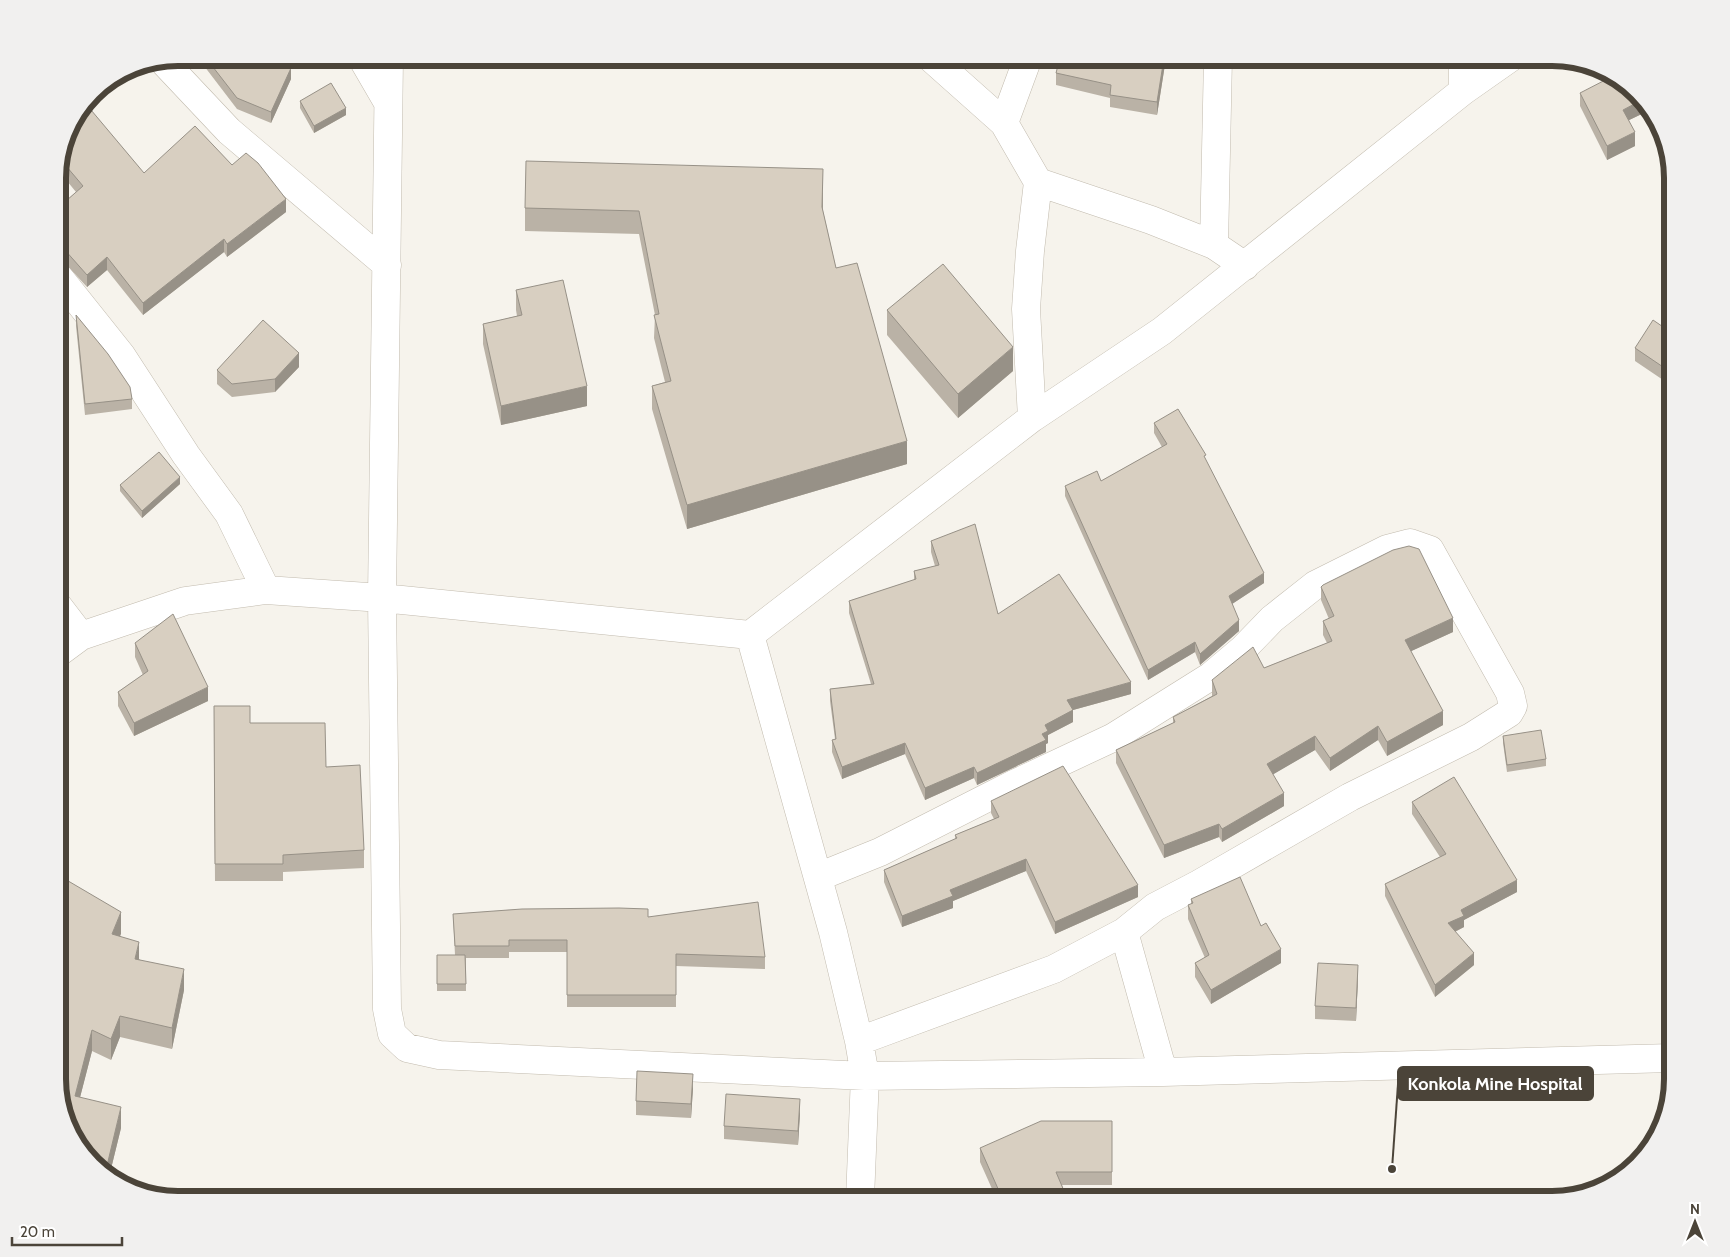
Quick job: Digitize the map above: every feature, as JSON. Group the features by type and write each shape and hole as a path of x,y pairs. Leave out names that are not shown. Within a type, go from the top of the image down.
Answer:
{"street":[{"path":"170,66 229,130 387,265"},
{"path":"367,66 388,102"},
{"path":"389,66 382,598 387,1009 392,1034 407,1048 439,1055 865,1076 1163,1072 1664,1058"},
{"path":"940,66 1004,123 1038,182 1026,309 1032,418"},
{"path":"1004,123 1025,66"},
{"path":"1214,245 1218,66"},
{"path":"1463,66 1463,91"},
{"path":"66,647 81,636 185,601 266,590 382,598 750,635 1032,418 1162,330 1463,91 1499,66"},
{"path":"1038,182 1151,220 1214,245 1245,266"},
{"path":"66,286 121,355 186,455 229,514 266,590"},
{"path":"818,877 880,852 1014,784 1112,738 1211,676 1244,649 1272,619 1315,585 1387,549 1410,543 1430,550 1510,693 1513,706 1509,713 1471,737 1350,797 1199,884 1155,907 1124,932 1054,969 859,1041"},
{"path":"66,616 81,636"},
{"path":"750,635 818,877 859,1041 865,1076 860,1191"},
{"path":"1124,932 1163,1072"}],"building":[{"path":"212,66 290,66 291,68 271,112 237,98"},
{"path":"1058,66 1163,66 1157,102 1110,95 1111,85 1056,73"},
{"path":"1605,80 1620,89 1635,104 1623,110 1635,132 1607,146 1580,93"},
{"path":"331,83 346,108 314,126 300,101"},
{"path":"90,109 144,173 195,126 232,165 246,153 258,163 286,199 227,244 224,239 143,303 107,257 87,275 66,251 66,201 83,186 67,167 75,136 81,122"},
{"path":"526,161 823,169 822,207 836,268 857,263 907,441 687,505 652,386 671,381 654,315 659,314 639,211 525,208"},
{"path":"943,264 1013,347 958,394 887,310"},
{"path":"563,280 587,386 501,406 483,324 522,315 516,290"},
{"path":"76,315 108,354 130,387 132,399 85,404"},
{"path":"263,320 299,353 275,379 232,384 217,370"},
{"path":"1653,320 1664,328 1664,368 1635,348"},
{"path":"1178,409 1206,455 1204,456 1264,573 1229,596 1239,620 1200,654 1195,642 1148,670 1065,486 1097,471 1101,481 1167,444 1154,423"},
{"path":"159,452 180,477 142,511 120,485"},
{"path":"975,524 998,614 1059,574 1131,682 1067,700 1073,710 1045,725 1048,731 1042,734 1046,740 977,773 974,767 925,788 905,743 842,767 832,740 836,739 830,689 874,684 849,601 916,579 914,571 939,565 931,541"},
{"path":"1409,546 1419,549 1453,618 1405,640 1443,711 1387,742 1378,726 1330,758 1315,736 1267,764 1284,793 1222,829 1219,824 1164,845 1116,750 1175,722 1173,717 1217,694 1212,680 1253,647 1264,668 1332,641 1323,621 1334,616 1321,587 1393,550"},
{"path":"173,614 208,687 134,723 118,692 148,671 135,643"},
{"path":"214,706 250,706 250,723 325,723 326,767 360,765 364,850 283,855 283,864 215,864"},
{"path":"1541,730 1546,759 1507,765 1503,736"},
{"path":"1063,766 1138,885 1055,922 1026,859 950,890 953,896 902,916 884,870 957,838 955,835 999,817 991,801"},
{"path":"1454,777 1517,880 1461,910 1464,916 1448,923 1474,953 1435,985 1385,884 1446,854 1412,802"},
{"path":"1240,877 1261,926 1266,923 1281,949 1211,990 1195,963 1209,955 1188,905 1193,903 1191,899"},
{"path":"66,880 121,912 112,934 139,942 135,959 184,969 172,1028 120,1016 111,1039 92,1030 75,1096 121,1107 107,1165 89,1147 81,1135 68,1100 66,1086"},
{"path":"758,902 765,957 676,954 676,995 567,995 567,940 509,940 509,946 455,946 453,914 522,909 619,908 648,909 648,917"},
{"path":"437,955 465,955 466,984 437,984"},
{"path":"1318,963 1358,965 1356,1008 1315,1006"},
{"path":"637,1071 693,1074 691,1104 636,1101"},
{"path":"726,1094 800,1099 798,1131 724,1126"},
{"path":"1041,1121 1112,1121 1112,1172 1056,1172 1064,1191 999,1191 980,1148"}],"place":[{"name":"Konkola Mine Hospital","path":"1392,1169"}]}
